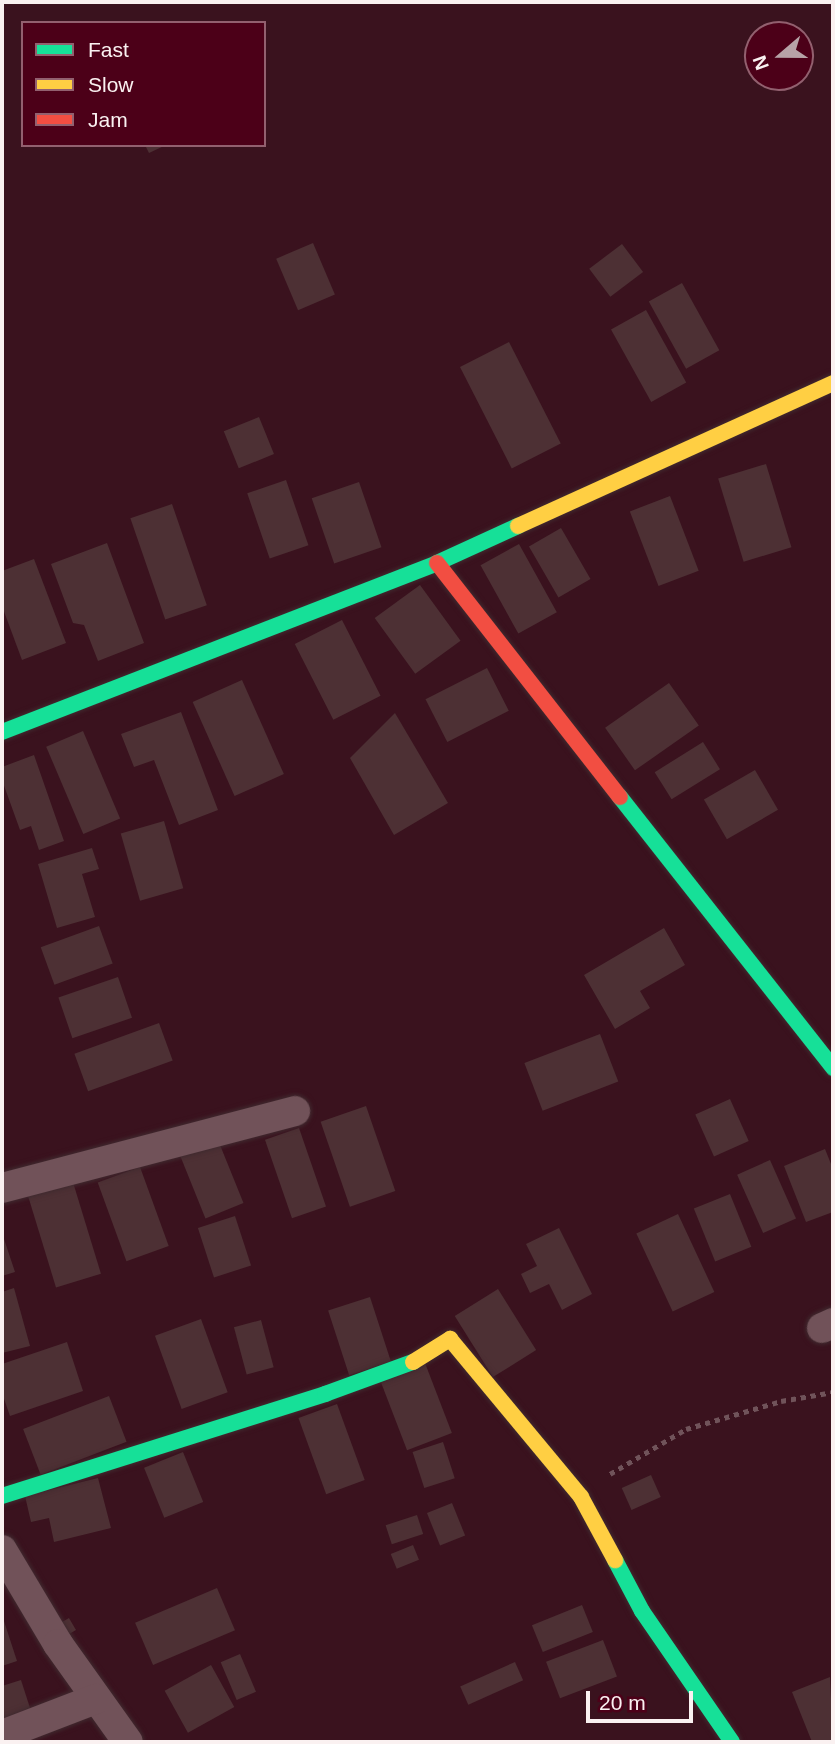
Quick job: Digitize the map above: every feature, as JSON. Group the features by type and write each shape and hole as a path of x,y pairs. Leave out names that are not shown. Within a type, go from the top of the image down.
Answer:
{"street":[{"path":"2,732 436,564 833,383"},
{"path":"436,564 833,1068"},
{"path":"2,1188 295,1111"},
{"path":"2,1496 326,1394 407,1365 450,1339 581,1496 642,1611 732,1742"},
{"path":"2,1550 96,1699 128,1742"},
{"path":"2,1735 96,1699"}],"path":[{"path":"581,1496 625,1464 686,1429 781,1401 833,1392"}],"building":[{"path":"146,147 162,147 149,153"},
{"path":"313,243 335,295 298,310 276,259"},
{"path":"622,244 643,272 610,297 589,269"},
{"path":"682,283 719,350 686,369 649,301"},
{"path":"646,310 686,383 651,402 611,329"},
{"path":"509,342 561,444 512,469 460,367"},
{"path":"259,417 274,454 239,468 224,431"},
{"path":"766,464 791,547 744,562 718,479"},
{"path":"286,480 308,545 270,559 247,493"},
{"path":"359,482 381,547 334,564 312,498"},
{"path":"670,496 699,571 659,586 630,511"},
{"path":"172,504 207,605 165,619 130,518"},
{"path":"561,528 590,579 558,598 529,546"},
{"path":"107,543 144,643 98,661 84,625 73,623 51,564"},
{"path":"519,544 557,612 518,634 481,565"},
{"path":"34,559 66,643 22,660 2,606 2,571"},
{"path":"420,585 461,641 415,674 375,618"},
{"path":"342,620 381,696 333,720 295,644"},
{"path":"487,668 509,711 447,742 426,699"},
{"path":"242,680 284,774 235,796 193,702"},
{"path":"669,683 699,726 635,770 605,728"},
{"path":"181,712 218,810 179,825 154,760 134,767 121,734"},
{"path":"395,713 448,803 394,835 350,758"},
{"path":"83,731 120,818 83,834 46,747"},
{"path":"703,742 720,769 672,799 655,772"},
{"path":"34,755 64,841 39,850 31,826 20,830 2,780 2,767"},
{"path":"755,770 778,810 727,839 704,800"},
{"path":"164,821 183,888 140,901 121,833"},
{"path":"92,848 99,869 82,874 95,917 57,928 38,864"},
{"path":"99,926 113,964 54,985 41,947"},
{"path":"664,928 685,965 640,991 650,1008 615,1029 584,975"},
{"path":"118,977 132,1018 72,1038 58,998"},
{"path":"159,1023 173,1061 88,1091 74,1054"},
{"path":"600,1034 618,1082 543,1111 524,1063"},
{"path":"730,1099 749,1141 714,1156 695,1114"},
{"path":"366,1106 395,1191 350,1207 321,1122"},
{"path":"299,1128 326,1206 292,1218 265,1140"},
{"path":"218,1140 243,1203 205,1218 180,1155"},
{"path":"825,1149 833,1169 833,1212 806,1222 784,1166"},
{"path":"770,1160 796,1218 763,1233 737,1175"},
{"path":"140,1167 169,1246 126,1261 98,1182"},
{"path":"72,1179 101,1274 56,1287 27,1193"},
{"path":"730,1194 751,1247 715,1261 694,1209"},
{"path":"678,1214 714,1292 673,1311 636,1233"},
{"path":"235,1216 251,1265 214,1278 198,1228"},
{"path":"559,1228 592,1294 562,1310 549,1284 530,1293 521,1274 537,1266 526,1244"},
{"path":"2,1233 15,1272 2,1276"},
{"path":"14,1288 30,1346 2,1353 2,1292"},
{"path":"498,1289 536,1350 493,1377 455,1316"},
{"path":"370,1297 391,1362 349,1375 328,1311"},
{"path":"201,1319 228,1392 182,1409 155,1336"},
{"path":"261,1320 274,1367 247,1375 234,1327"},
{"path":"67,1342 83,1391 10,1416 2,1393 2,1364"},
{"path":"425,1363 452,1433 407,1450 380,1380"},
{"path":"109,1396 127,1442 41,1475 23,1429"},
{"path":"337,1404 365,1480 326,1494 298,1418"},
{"path":"443,1442 455,1478 424,1488 413,1452"},
{"path":"183,1452 203,1502 164,1518 144,1468"},
{"path":"651,1475 661,1497 632,1510 622,1488"},
{"path":"98,1478 111,1528 54,1542 49,1518 31,1522 25,1496"},
{"path":"452,1503 465,1535 440,1546 427,1513"},
{"path":"417,1515 423,1534 392,1544 386,1525"},
{"path":"413,1545 419,1560 397,1569 391,1554"},
{"path":"217,1588 235,1630 153,1665 135,1623"},
{"path":"582,1605 593,1632 543,1652 532,1625"},
{"path":"2,1615 17,1661 2,1666"},
{"path":"69,1618 76,1630 65,1637 58,1624"},
{"path":"603,1640 617,1676 560,1698 546,1662"},
{"path":"240,1654 256,1692 237,1700 221,1662"},
{"path":"515,1662 523,1680 468,1705 460,1686"},
{"path":"211,1665 234,1707 188,1733 165,1691"},
{"path":"830,1677 833,1742 812,1742 792,1692"},
{"path":"21,1680 31,1711 2,1721 2,1686"}],"traffic: fast":[{"path":"2,732 437,563 518,526"},
{"path":"620,797 833,1068"},
{"path":"2,1496 325,1394 413,1362"},
{"path":"615,1560 642,1611 732,1742"}],"traffic: slow":[{"path":"518,526 833,383"},
{"path":"413,1362 450,1339 581,1497 615,1560"}],"traffic: jam":[{"path":"437,563 620,797"}]}
